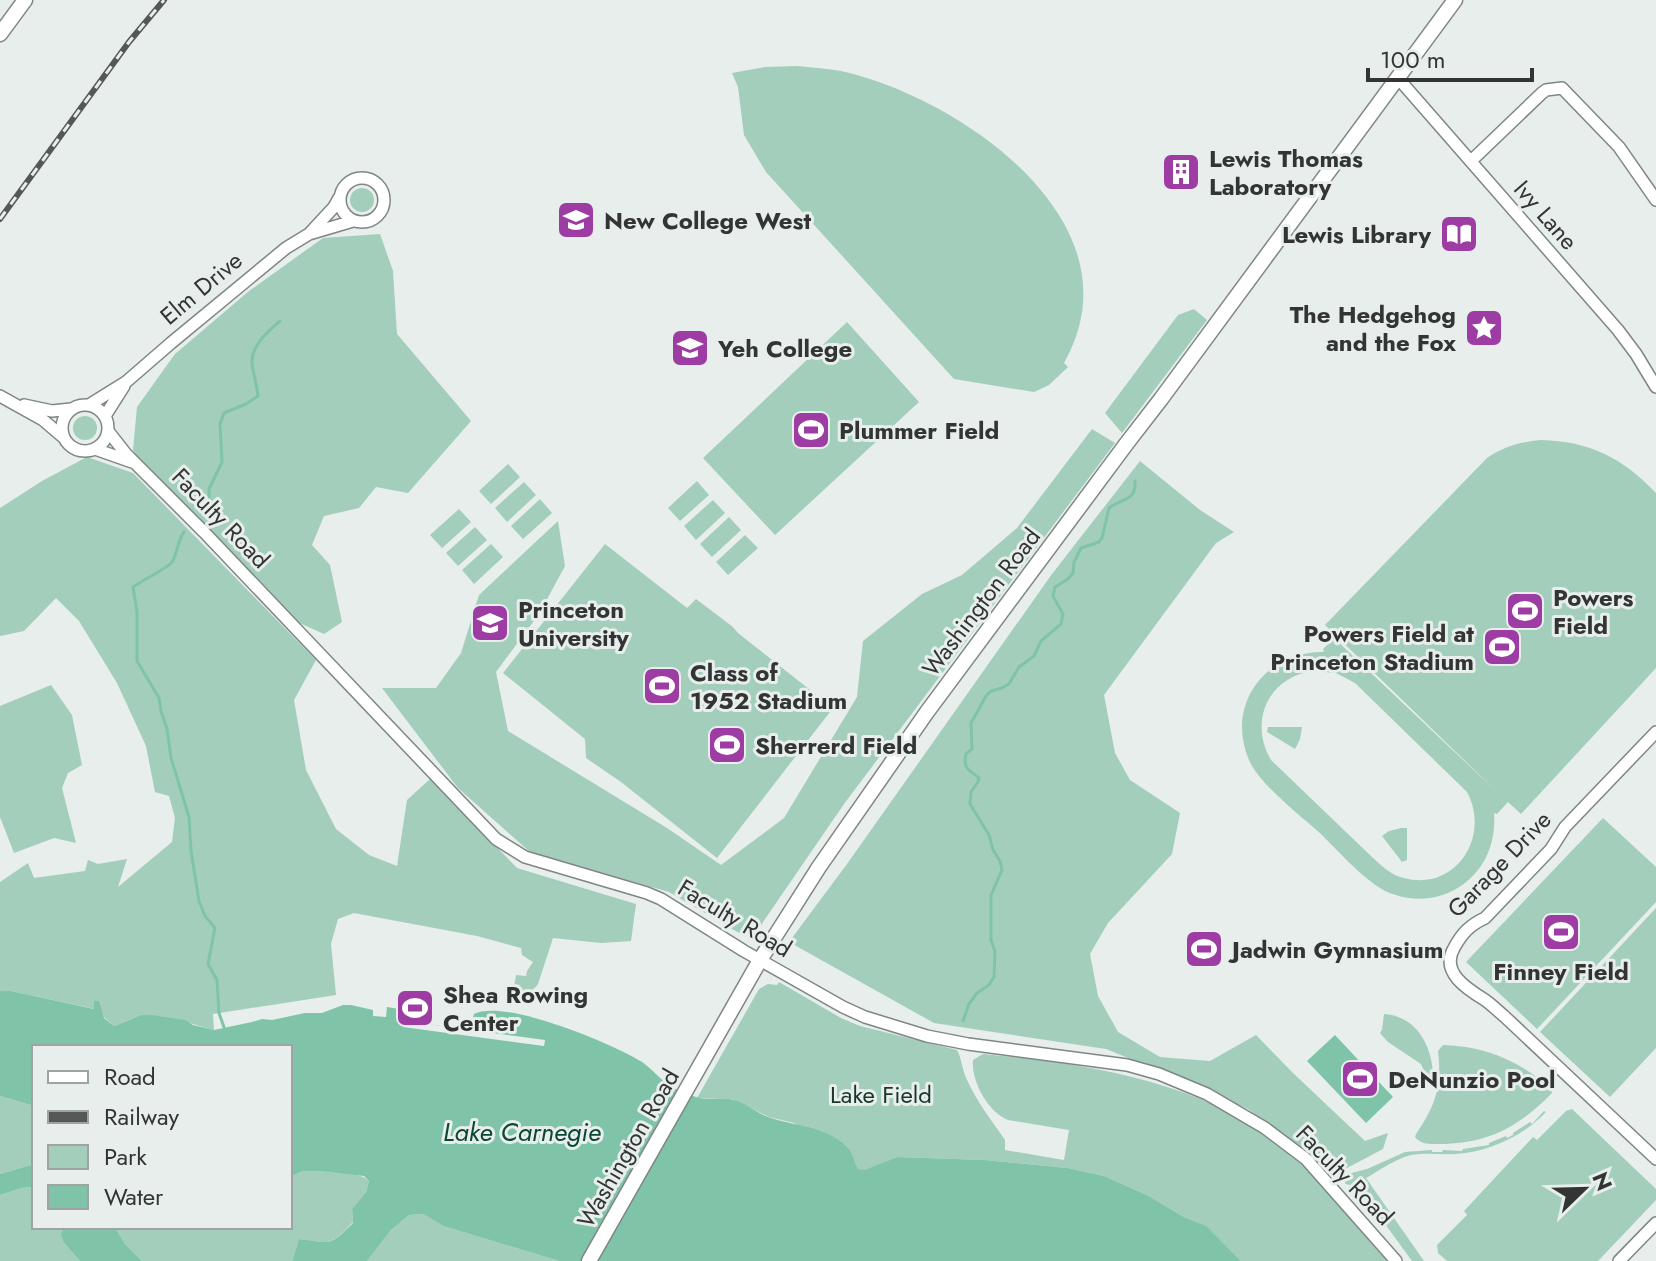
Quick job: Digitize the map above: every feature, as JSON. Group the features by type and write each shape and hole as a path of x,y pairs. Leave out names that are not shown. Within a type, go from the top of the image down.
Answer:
{"main road":[{"path":"0,34 25,0"},
{"name":"Washington Road","path":"589,1261 760,960 819,867 927,712 1455,0"}],"street":[{"name":"Ivy Lane","path":"1397,77 1618,330 1656,387"},
{"path":"1471,161 1542,93 1562,88 1619,147 1656,200"},
{"path":"359,178 373,181 382,191 384,203 380,213 368,222 353,221 343,213 340,205 345,185 359,178"},
{"name":"Elm Drive","path":"309,234 340,197"},
{"name":"Elm Drive","path":"89,405 126,382 286,248 309,234 353,221"},
{"name":"Elm Drive","path":"105,416 126,382"},
{"path":"0,396 43,420 76,450 95,449 106,439 105,416 89,405 52,411 12,402"},
{"path":"63,437 62,422 71,409"},
{"name":"Faculty Road","path":"108,431 136,464 496,839 525,857 661,899 760,960 865,1017 968,1044 1136,1067 1207,1094 1265,1128 1306,1159 1396,1261"},
{"name":"Faculty Road","path":"95,449 136,464"},
{"name":"Garage Drive","path":"1656,732 1565,827 1551,849 1485,918 1472,924 1461,935 1451,953 1450,964 1451,971 1464,987 1504,1016 1656,1159"},
{"path":"1619,1261 1656,1223"}],"green space":[{"path":"797,66 850,73 902,91 948,114 993,144 1032,180 1062,221 1080,265 1082,313 1064,363 1068,367 1049,385 1034,392 954,379 766,172 744,135 738,87 732,73 765,67"},
{"path":"362,188 371,191 374,200 371,209 362,212 353,209 350,200 353,191"},
{"path":"380,234 393,271 397,334 471,421 408,493 376,487 359,508 324,516 312,545 330,565 342,622 324,634 295,621 140,462 133,450 137,407 175,354 249,291 323,238"},
{"path":"1194,309 1207,320 1122,433 1105,413 1178,315"},
{"name":"Plummer Field","path":"847,322 919,402 775,535 703,458"},
{"path":"85,416 93,420 97,428 93,436 85,440 77,436 73,428 77,420"},
{"path":"1092,429 1115,443 844,804 759,928 739,933 669,892 530,852 458,788 382,688 436,688 461,653 479,595 558,521 565,566 539,614 496,672 508,731 667,828 721,865 784,818 857,697 863,641 922,594 962,575 1017,528"},
{"name":"Powers Field at Princeton Stadium","path":"1541,440 1575,444 1604,454 1631,470 1656,493 1656,668 1521,814 1508,802 1497,814 1494,813 1488,852 1479,869 1465,883 1432,898 1414,899 1393,894 1379,888 1360,873 1254,770 1243,739 1242,719 1247,701 1268,671 1303,654 1324,652 1323,649 1334,638 1497,792 1325,625 1487,458 1519,443","holes":["1314,671 1336,673 1355,683 1467,792 1475,826 1471,842 1464,857 1453,869 1439,877 1423,880 1404,878 1387,870 1271,760 1262,730 1267,703 1275,691 1298,675"]},
{"path":"87,457 133,473 316,660 294,700 306,770 336,829 369,855 397,866 407,800 430,779 517,868 636,904 631,941 601,943 553,938 538,984 531,991 519,994 506,986 514,987 516,975 526,976 533,962 522,955 521,948 477,936 354,913 338,919 331,944 336,995 213,1014 214,1030 156,1016 138,1017 114,1026 95,1009 0,991 0,882 28,863 34,878 85,871 88,860 98,864 127,859 118,887 172,842 175,818 169,796 155,792 146,746 117,683 79,621 56,598 24,631 0,636 0,508"},
{"path":"1140,461 1200,510 1234,532 1216,543 1104,695 1115,753 1130,780 1180,813 1172,854 1108,923 1090,954 1098,996 1118,1032 1160,1057 1210,1061 1256,1035 1365,1141 1388,1133 1383,1149 1347,1168 1316,1160 1248,1109 1106,1049 934,1023 789,942 1052,574"},
{"path":"508,464 520,477 491,504 479,491"},
{"path":"697,481 709,495 680,521 668,508"},
{"path":"524,482 536,495 507,522 495,508"},
{"path":"540,499 552,513 523,539 511,526"},
{"path":"713,500 725,513 696,540 684,526"},
{"path":"459,509 471,522 442,548 430,535"},
{"path":"729,517 741,530 712,557 700,544"},
{"path":"475,527 487,540 458,566 446,553"},
{"path":"745,535 758,548 728,575 716,562"},
{"path":"491,544 503,557 474,584 462,570"},
{"path":"605,544 687,608 696,599 833,708 717,858 586,758 585,739 503,673"},
{"path":"51,685 72,715 82,765 68,773 62,788 76,843 54,838 14,853 0,817 0,706"},
{"path":"1268,727 1302,727 1295,749 1267,732"},
{"name":"Finney Field","path":"1603,818 1656,867 1656,902 1537,1029 1466,962"},
{"path":"1407,828 1407,860 1402,862 1382,836"},
{"path":"1656,908 1656,1048 1610,1097 1540,1032"},
{"name":"Lake Field","path":"779,982 860,1026 957,1050 971,1088 1005,1140 1005,1150 1064,1160 1069,1130 1008,1120 994,1110 982,1095 973,1068 973,1060 983,1054 1097,1069 1208,1102 1242,1119 1287,1148 1387,1261 1241,1261 1205,1226 1104,1176 1068,1168 985,1160 897,1157 865,1171 857,1169 794,1123 769,1117 732,1099 697,1098 759,989"},
{"path":"1384,1014 1406,1020 1421,1035 1432,1066 1433,1077 1428,1081 1421,1064 1380,1033"},
{"path":"1443,1045 1473,1048 1501,1057 1527,1070 1552,1093 1514,1124 1487,1137 1456,1143 1423,1143 1415,1137 1436,1095 1438,1051"},
{"path":"0,1096 32,1105 32,1165 0,1174"},
{"path":"1572,1109 1656,1189 1656,1200 1598,1261 1447,1261 1438,1253 1437,1245 1467,1215 1464,1211 1533,1137 1537,1140 1566,1111"},
{"path":"1546,1112 1537,1121 1527,1128 1493,1146 1468,1153 1411,1155 1366,1178 1424,1261 1412,1261 1377,1213 1369,1195 1363,1189 1346,1184 1340,1176 1367,1169 1405,1152 1462,1151 1489,1145 1513,1135 1530,1122 1532,1124"},
{"path":"303,1171 328,1171 356,1174 369,1181 366,1192 352,1209 353,1222 329,1241 299,1239 292,1261 142,1261 125,1244 116,1229 292,1229 292,1176"},
{"path":"32,1187 32,1229 72,1229 64,1243 80,1261 0,1261 0,1195"},
{"path":"425,1214 443,1226 559,1261 367,1261 391,1230 409,1215"}],"water":[{"name":"Lake Carnegie","path":"0,991 94,1009 94,1001 99,1001 104,1018 114,1026 142,1015 153,1015 185,1020 214,1030 262,1019 322,1013 351,1005 373,1010 373,1016 386,1017 387,1007 405,1010 404,1021 470,1030 474,1014 509,1012 558,1025 628,1054 684,1093 702,1098 734,1100 768,1117 830,1135 849,1150 858,1169 865,1170 897,1157 985,1160 1068,1168 1104,1176 1206,1226 1241,1261 559,1261 443,1226 424,1214 409,1215 391,1230 367,1261 292,1261 299,1239 329,1242 353,1223 352,1209 366,1192 369,1181 364,1176 323,1171 303,1171 292,1176 292,1045 32,1045 32,1105 0,1096"},
{"name":"DeNunzio Pool","path":"1335,1035 1393,1097 1366,1123 1307,1061"},
{"path":"32,1165 32,1187 0,1195 0,1174"},
{"path":"64,1229 116,1229 125,1244 142,1261 80,1261 64,1243 61,1234"}],"pier":[{"path":"404,1021 545,1040 544,1046 403,1027"}],"waterway":[{"path":"205,509 209,504 209,489 222,462 220,424 224,413 258,396 252,357 261,339 280,321"},
{"path":"963,1021 969,1004 994,977 991,895 1002,870 989,835 970,804 971,792 979,778 965,763 966,754 972,749 971,723 986,696 1009,684 1019,667 1034,656 1041,641 1061,624 1063,614 1053,596 1055,587 1073,573 1074,562 1081,548 1099,542 1109,508 1131,496 1135,481"},
{"path":"184,532 172,562 133,587 137,612 137,661 159,698 171,758 189,817 199,901 205,916 215,928 208,964 217,980 219,1013 225,1030"}],"railway":[{"path":"0,219 129,42 164,0"}],"place":[{"name":"Lewis Thomas Laboratory","path":"1181,172"},
{"name":"New College West","path":"576,220"},
{"name":"Lewis Library","path":"1459,234"},
{"name":"The Hedgehog and the Fox","path":"1484,328"},
{"name":"Yeh College","path":"690,348"},
{"name":"Plummer Field","path":"811,430"},
{"name":"Powers Field","path":"1525,611"},
{"name":"Princeton University","path":"490,623"},
{"name":"Powers Field at Princeton Stadium","path":"1502,647"},
{"name":"Class of 1952 Stadium","path":"662,686"},
{"name":"Sherrerd Field","path":"727,745"},
{"name":"Finney Field","path":"1561,932"},
{"name":"Jadwin Gymnasium","path":"1204,949"},
{"name":"Shea Rowing Center","path":"415,1008"},
{"name":"DeNunzio Pool","path":"1360,1079"}]}
